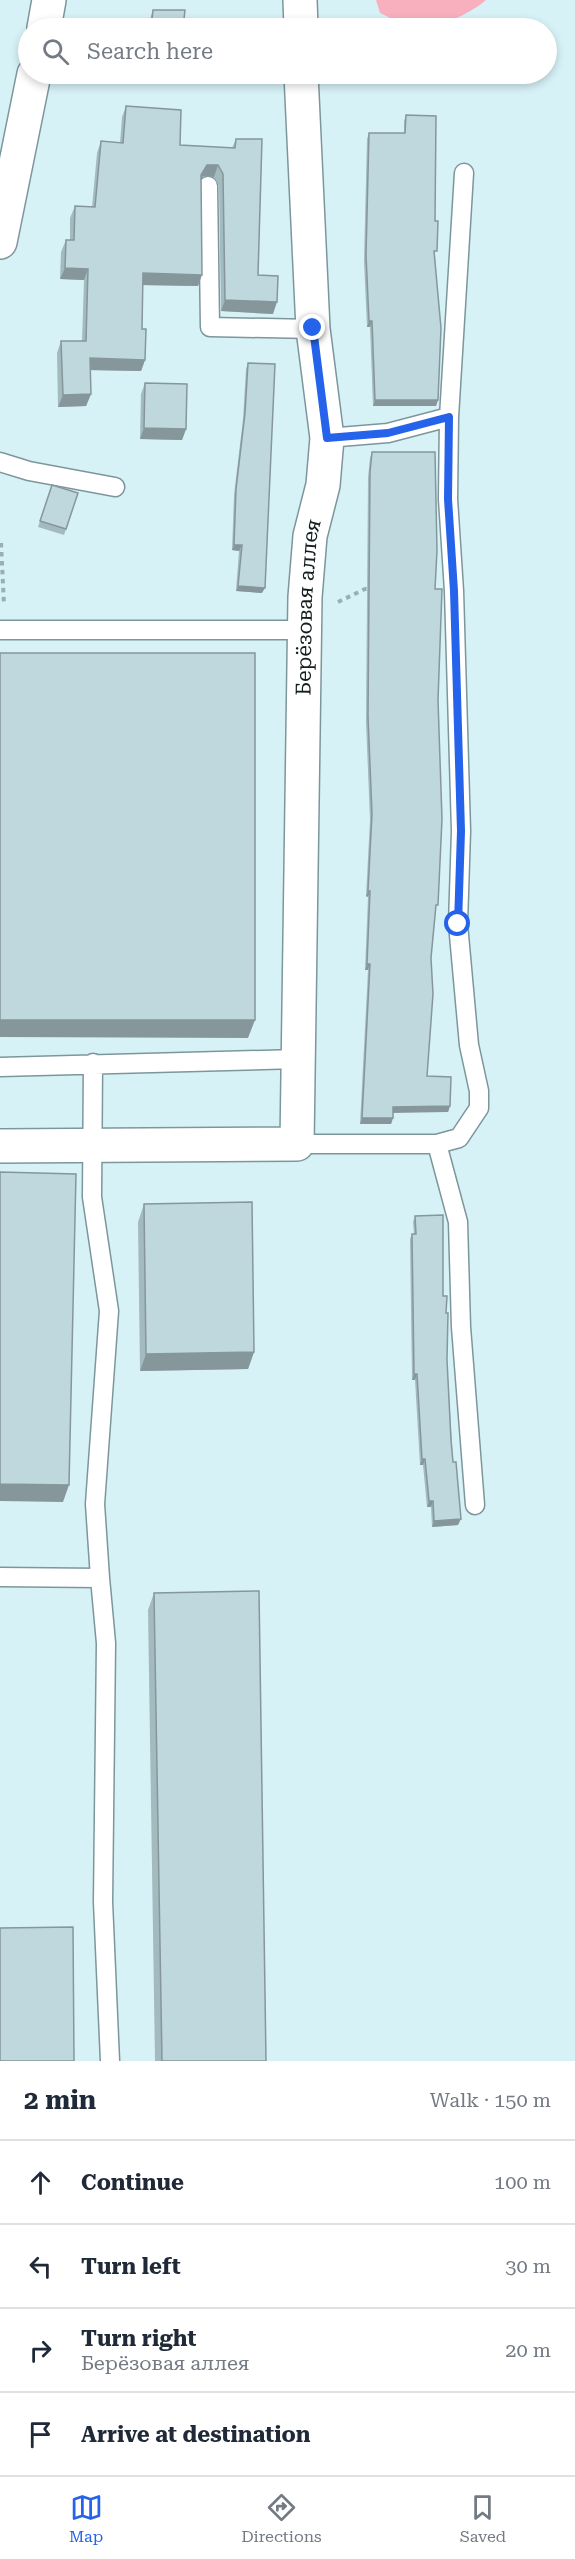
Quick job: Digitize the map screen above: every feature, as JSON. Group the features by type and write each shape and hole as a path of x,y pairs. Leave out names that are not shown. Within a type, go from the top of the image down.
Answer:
{"street":[{"path":"46,18 49,0"},
{"path":"300,0 301,18"},
{"path":"0,242 32,84"},
{"name":"Берёзовая аллея","path":"297,1144 304,630 310,536 323,485 327,438 313,328 301,84"},
{"path":"0,1146 297,1144"}],"lane":[{"path":"297,1144 437,1144 459,1138 479,1107 479,1091 469,1045 458,924 461,831 454,591 448,499 449,417 464,173"},
{"path":"208,186 210,327 313,328"},
{"path":"327,438 388,433 449,417"},
{"path":"0,462 29,471 115,487"},
{"path":"2,630 304,630"},
{"path":"0,1067 298,1059"},
{"path":"93,1064 92,1197 109,1311 95,1504 106,1643 103,1902 110,2061"},
{"path":"437,1144 458,1222 461,1327 476,1505"},
{"path":"0,1577 100,1578"}],"path":[{"path":"1,543 2,630"},
{"path":"304,630 341,600 365,589 376,589"}],"shaded area":[{"path":"376,0 486,0 456,18 389,18 380,13"}],"building":[{"path":"153,10 185,10 184,18 152,18"},
{"path":"126,106 181,110 180,145 235,148 236,139 262,139 258,275 278,276 277,302 225,300 223,174 218,165 207,165 201,175 202,275 143,273 142,329 146,329 145,360 90,358 91,394 63,395 61,341 86,341 88,269 65,268 66,240 74,240 75,206 95,207 101,141 123,143"},
{"path":"406,115 436,116 435,221 438,221 437,251 434,251 441,328 438,400 375,400 372,321 369,321 366,255 369,133 405,133"},
{"path":"248,363 275,364 265,588 238,586 242,545 234,545 236,489"},
{"path":"145,383 187,384 186,429 144,428"},
{"path":"372,452 435,452 437,551 435,589 442,589 438,700 442,819 438,905 436,905 431,958 433,994 427,1076 451,1077 450,1106 393,1107 393,1118 362,1118 370,964 367,964 372,814 368,716"},
{"path":"52,485 78,493 66,529 40,521"},
{"path":"0,653 255,653 255,1020 0,1020"},
{"path":"0,1172 76,1174 69,1485 0,1484"},
{"path":"252,1202 254,1352 146,1354 144,1204"},
{"path":"443,1215 443,1296 447,1296 446,1313 448,1313 447,1360 451,1440 453,1462 456,1462 461,1519 434,1521 433,1501 429,1501 425,1459 422,1459 417,1374 414,1374 412,1234 416,1234 415,1216"},
{"path":"259,1591 266,2061 162,2061 154,1593"},
{"path":"73,1927 74,2061 0,2061 0,1928"}],"route":[{"path":"313,328 327,438 388,433 449,417 448,499 454,591 461,831 458,924"}]}
